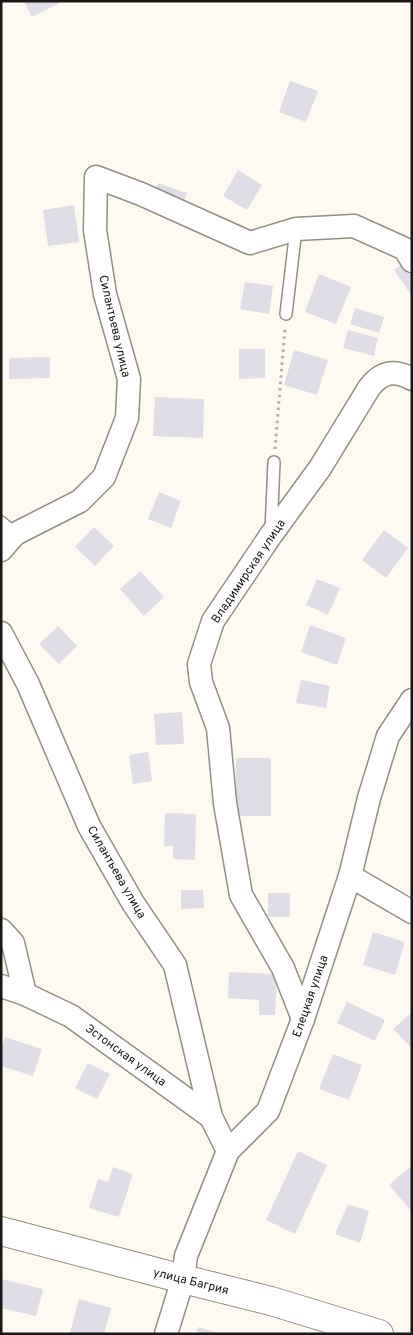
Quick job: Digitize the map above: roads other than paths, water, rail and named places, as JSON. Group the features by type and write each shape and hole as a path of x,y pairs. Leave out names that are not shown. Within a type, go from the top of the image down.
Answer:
{"main road":[{"name":"улица Багрия","path":"1,1230 271,1301 379,1334"}],"street":[{"name":"Силантьева улица","path":"6,535 80,501 104,477 127,418 129,379 105,294 96,230 96,177 141,194 250,243 296,229 354,226 405,249 412,260"},
{"name":"Владимирская улица","path":"303,1019 283,968 242,895 224,803 218,728 201,682 199,664 213,621 271,535 320,468 369,388 375,380 383,375 392,373 402,374 412,379"},
{"name":"Силантьева улица","path":"1,633 28,684 89,826 133,903 175,965 211,1117"},
{"name":"Елецкая улица","path":"166,1334 183,1279 186,1256 228,1151 268,1111 303,1019 350,876 369,798 388,736 412,700"},
{"path":"350,876 412,912"},
{"path":"1,930 13,943 25,994"},
{"name":"Эстонская улица","path":"1,986 25,994 71,1016 211,1117 228,1151"}],"lane":[{"path":"286,314 296,229"},
{"path":"271,535 274,462"}]}
